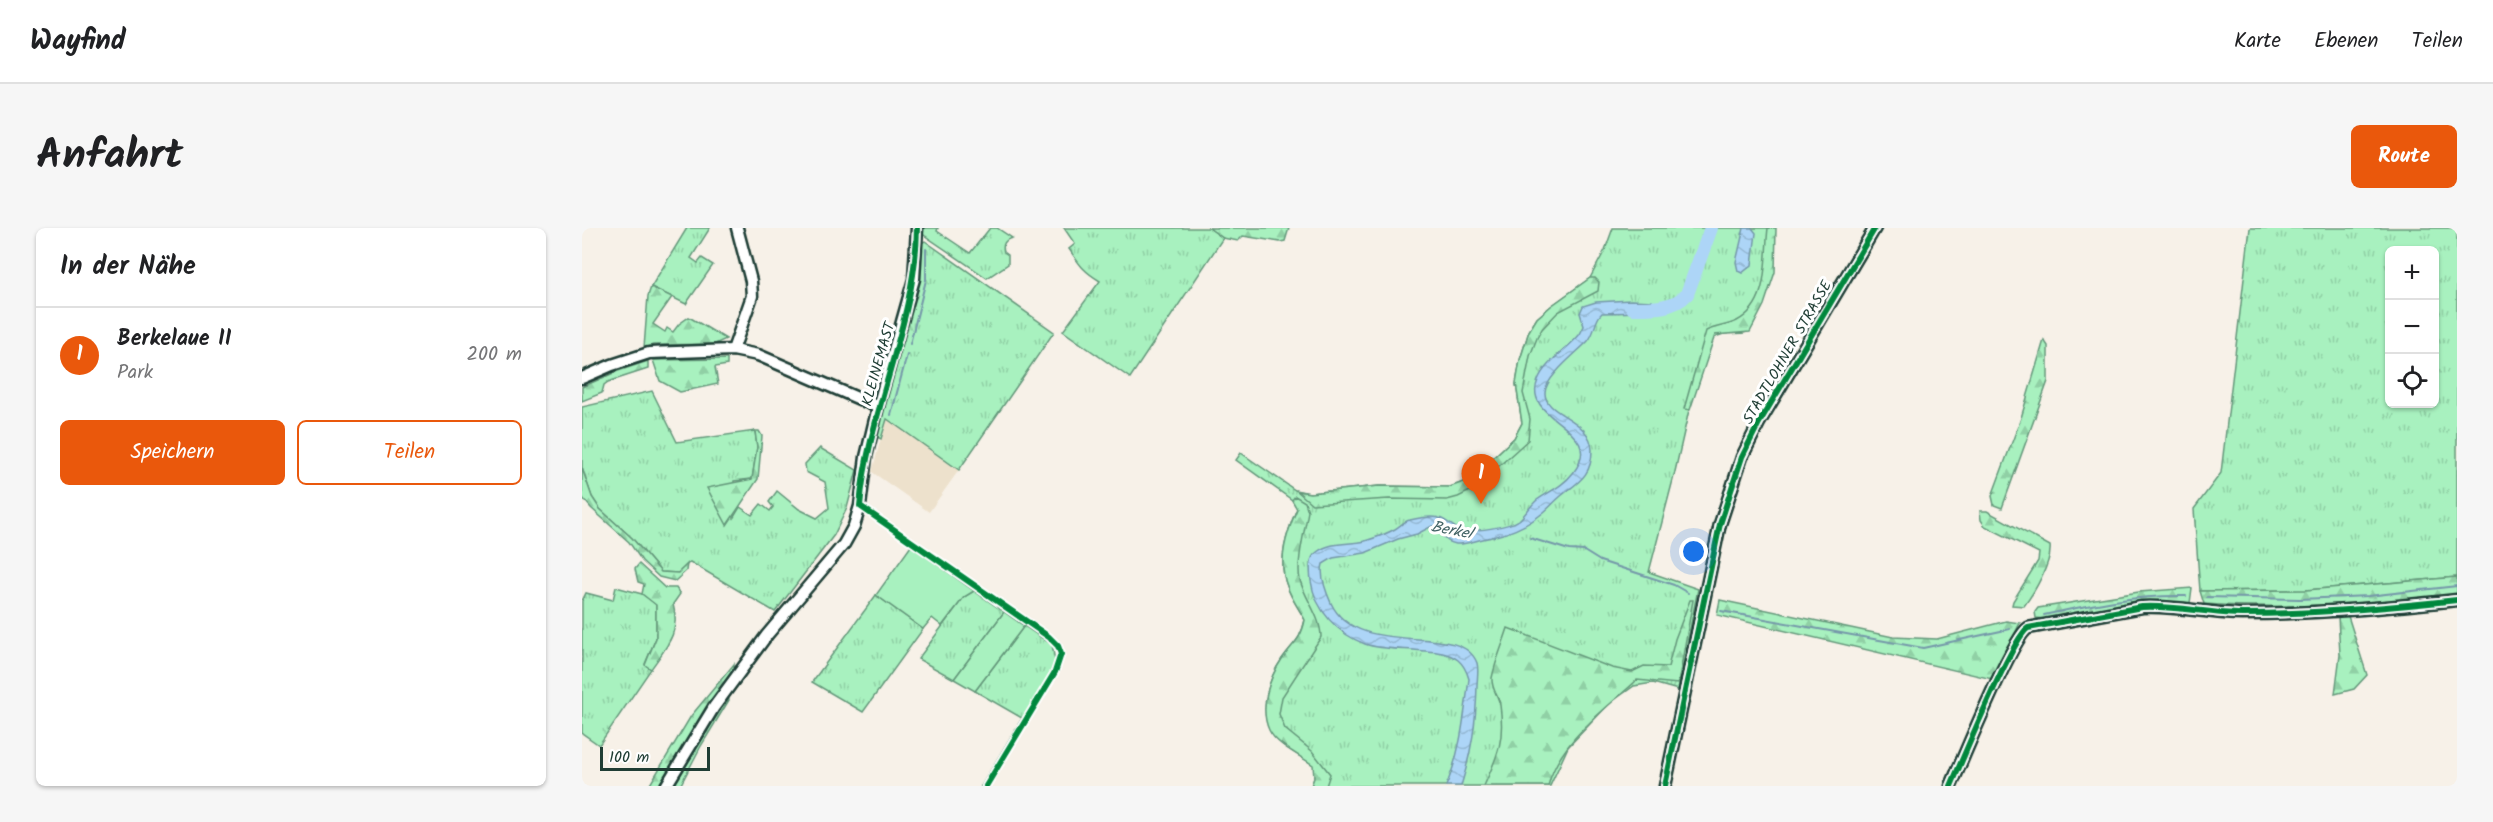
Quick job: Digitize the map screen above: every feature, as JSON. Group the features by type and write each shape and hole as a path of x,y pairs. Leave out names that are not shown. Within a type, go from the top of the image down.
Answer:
{"street":[{"path":"733,350 752,296 751,281 737,228"},
{"name":"KLEINEMAST","path":"666,786 705,719 741,669 844,544 854,526 860,506 866,458 878,406 914,279 917,228"},
{"name":"STADTLOHNER STRASSE","path":"1665,786 1720,524 1736,473 1759,423 1875,228"},
{"name":"KLEINEMAST","path":"582,378 649,353 733,350 758,355 878,406"},
{"path":"1951,786 2020,636 2028,628 2142,607 2160,606 2239,614 2273,614 2376,610 2457,600"}],"shaded area":[{"path":"886,419 959,470 929,512 872,472"}],"green space":[{"path":"687,228 710,228 691,258 698,263 702,258 713,265 686,304 651,287"},
{"path":"919,228 938,228 937,231 970,253 990,228 997,228 1012,238 1005,241 1004,245 1004,252 1008,255 1008,264 987,278 921,233"},
{"path":"1064,228 1209,228 1223,238 1130,378 1063,331 1100,281 1082,267 1069,249 1075,244"},
{"path":"1209,228 1289,228 1285,241 1280,242 1243,236 1238,241 1223,238"},
{"path":"1613,228 1772,228 1761,301 1753,327 1747,332 1722,334 1712,340 1689,410 1649,572 1698,589 1678,690 1653,683 1634,686 1610,703 1568,747 1550,786 1311,786 1314,778 1314,765 1278,741 1270,730 1265,712 1267,693 1273,675 1299,637 1305,620 1289,590 1283,567 1284,547 1297,508 1292,500 1236,460 1241,453 1295,490 1310,493 1379,486 1450,487 1469,480 1514,438 1522,423 1516,384 1520,360 1529,331 1537,318 1590,278 1605,250"},
{"path":"1768,228 1776,228 1775,272 1764,305 1750,332 1715,335 1690,410 1684,409 1706,331 1737,321 1755,304 1763,280"},
{"path":"2250,228 2457,228 2457,577 2306,590 2200,591 2194,509 2221,473"},
{"path":"925,241 1054,332 959,470 887,419 881,439 875,436 921,243"},
{"path":"1590,278 1595,278 1599,282 1598,291 1558,312 1542,329 1530,356 1523,393 1530,419 1528,440 1472,490 1447,500 1389,499 1312,504 1297,491 1310,493 1379,486 1450,487 1469,480 1514,438 1522,423 1516,384 1520,360 1529,331 1537,318"},
{"path":"651,287 672,297 653,324 665,332 667,328 673,332 689,317 726,339 715,344 653,345 644,348 648,296"},
{"path":"2044,340 2048,346 2048,381 2002,508 1994,505 1992,496 2021,418"},
{"path":"727,359 727,365 715,367 718,384 680,392 660,381 653,360"},
{"path":"648,361 648,369 608,382 604,385 602,393 582,401 582,387"},
{"path":"652,391 677,442 755,431 757,447 752,479 734,481 734,517 740,507 752,515 761,504 770,511 773,507 769,502 777,491 799,509 817,518 829,508 825,482 806,472 805,464 820,448 857,470 847,508 834,535 775,612 690,562 678,573 661,572 632,538 600,509 592,497 582,468 582,407"},
{"path":"755,431 759,431 762,436 758,479 727,525 707,488 752,479 757,447"},
{"path":"582,468 592,497 600,509 632,538 661,572 678,573 687,564 686,571 675,581 659,577 642,561 629,542 582,497"},
{"path":"1295,496 1305,502 1308,511 1300,555 1300,580 1316,615 1321,637 1282,697 1279,714 1285,729 1312,751 1330,774 1326,786 1311,786 1314,778 1313,765 1272,735 1265,712 1267,693 1273,675 1299,637 1305,620 1289,590 1283,567 1284,547 1297,509 1292,500"},
{"path":"1980,511 1987,511 2050,546 2045,569 2024,606 2012,605 2038,561 2039,553 1985,526 1981,520"},
{"path":"911,546 974,591 964,597 942,626 932,618 923,629 876,595"},
{"path":"639,564 665,588 676,588 680,594 673,604 674,632 651,669 645,665 656,638 656,605 642,594 644,584 638,582 635,569"},
{"path":"2457,577 2457,594 2331,605 2204,604 2200,591 2306,590"},
{"path":"616,587 642,594 656,604 656,638 645,664 651,669 599,745 582,733 582,601 586,593 613,600"},
{"path":"2192,588 2190,603 2164,601 2132,603 2044,619 2036,618 2035,612 2038,608 2139,592"},
{"path":"974,591 1004,612 954,679 918,659 964,597"},
{"path":"876,595 923,629 863,712 812,682"},
{"path":"1690,600 1693,600 1678,684 1637,680 1597,715 1572,741 1554,770 1548,786 1484,786 1497,756 1501,738 1500,705 1492,678 1508,628 1612,668 1632,672 1644,666 1668,667 1675,639"},
{"path":"1720,600 1893,637 1937,639 2006,621 2020,623 1992,679 1717,615"},
{"path":"1004,612 1024,626 975,691 954,679"},
{"path":"2338,616 2348,616 2367,675 2354,689 2335,694 2340,655"},
{"path":"1024,626 1052,645 1055,661 1053,670 984,786 981,786 1022,718 975,691"},
{"path":"734,664 734,672 705,712 661,786 649,786 691,716"},
{"path":"728,695 729,700 680,786 671,786"}],"water":[{"path":"1744,228 1752,228 1756,233 1752,265 1742,273 1738,271 1736,262"},
{"path":"1652,301 1650,312 1602,313 1588,341 1556,372 1546,387 1547,401 1584,431 1590,439 1592,450 1590,466 1583,478 1544,512 1515,530 1470,543 1452,543 1432,526 1417,534 1398,539 1365,553 1333,558 1323,564 1323,578 1327,594 1344,620 1363,631 1385,636 1451,643 1467,650 1477,663 1476,712 1468,761 1461,786 1446,786 1459,747 1469,679 1465,669 1458,660 1448,654 1376,647 1355,640 1346,634 1329,620 1317,602 1311,581 1312,558 1328,546 1369,540 1392,531 1406,521 1417,518 1439,518 1461,530 1482,530 1519,520 1537,500 1569,478 1581,458 1580,445 1573,435 1541,406 1536,394 1541,373 1580,334 1584,326 1580,313 1583,306 1596,302"}],"waterway":[{"name":"Berkel","path":"1633,308 1655,308 1669,305 1676,303 1687,294 1711,228"},
{"path":"910,344 926,280 926,249"},
{"path":"891,415 907,355"},
{"path":"1530,538 1569,550 1584,551 1600,561 1674,585 1688,593"},
{"path":"2207,597 2300,599 2368,596 2457,586"},
{"path":"2044,615 2132,599 2186,596"},
{"path":"1721,611 1923,648 2010,629"}],"cycle path":[{"path":"917,228 915,263 909,298 872,436 860,506 1049,637 1058,646 1061,654 1055,672 986,786"},
{"path":"1665,786 1720,524 1742,457 1759,423 1875,228"},
{"path":"1951,786 2011,653 2028,628 2142,607 2167,607 2230,614 2269,614 2350,610 2457,600"}],"place":[{"name":"Berkelaue II","path":"1481,504"}]}
